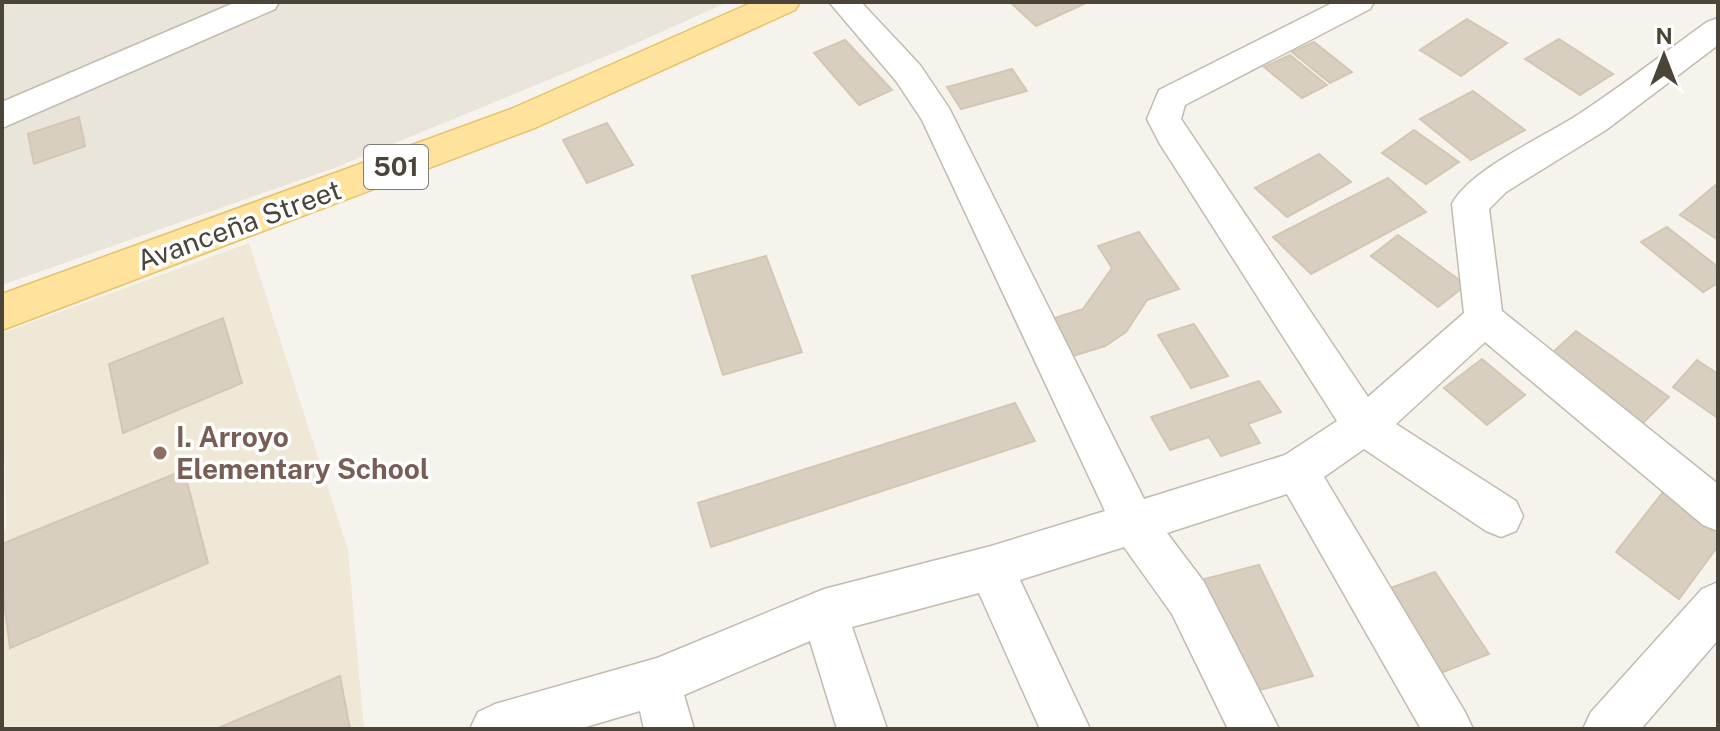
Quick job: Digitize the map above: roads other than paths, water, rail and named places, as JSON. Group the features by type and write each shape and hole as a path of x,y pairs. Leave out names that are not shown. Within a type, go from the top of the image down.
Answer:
{"main road":[{"name":"Avanceña Street","path":"2,312 524,118 783,2"}],"street":[{"path":"2,116 264,2"},
{"path":"844,2 908,73 937,117 1133,523 1188,598 1254,729"},
{"path":"1359,2 1171,98 1164,119 1177,144 1364,426 1501,516"},
{"path":"1718,29 1594,121 1494,183 1470,204 1484,319 1718,511"},
{"path":"495,729 657,682 824,612 991,568 1297,471 1364,426 1484,319"},
{"path":"1297,471 1448,729"},
{"path":"991,568 1065,729"},
{"path":"1608,729 1718,605"},
{"path":"824,612 862,729"},
{"path":"657,682 669,729"}],"place":[{"name":"I. Arroyo Elementary School","path":"160,453"}]}
